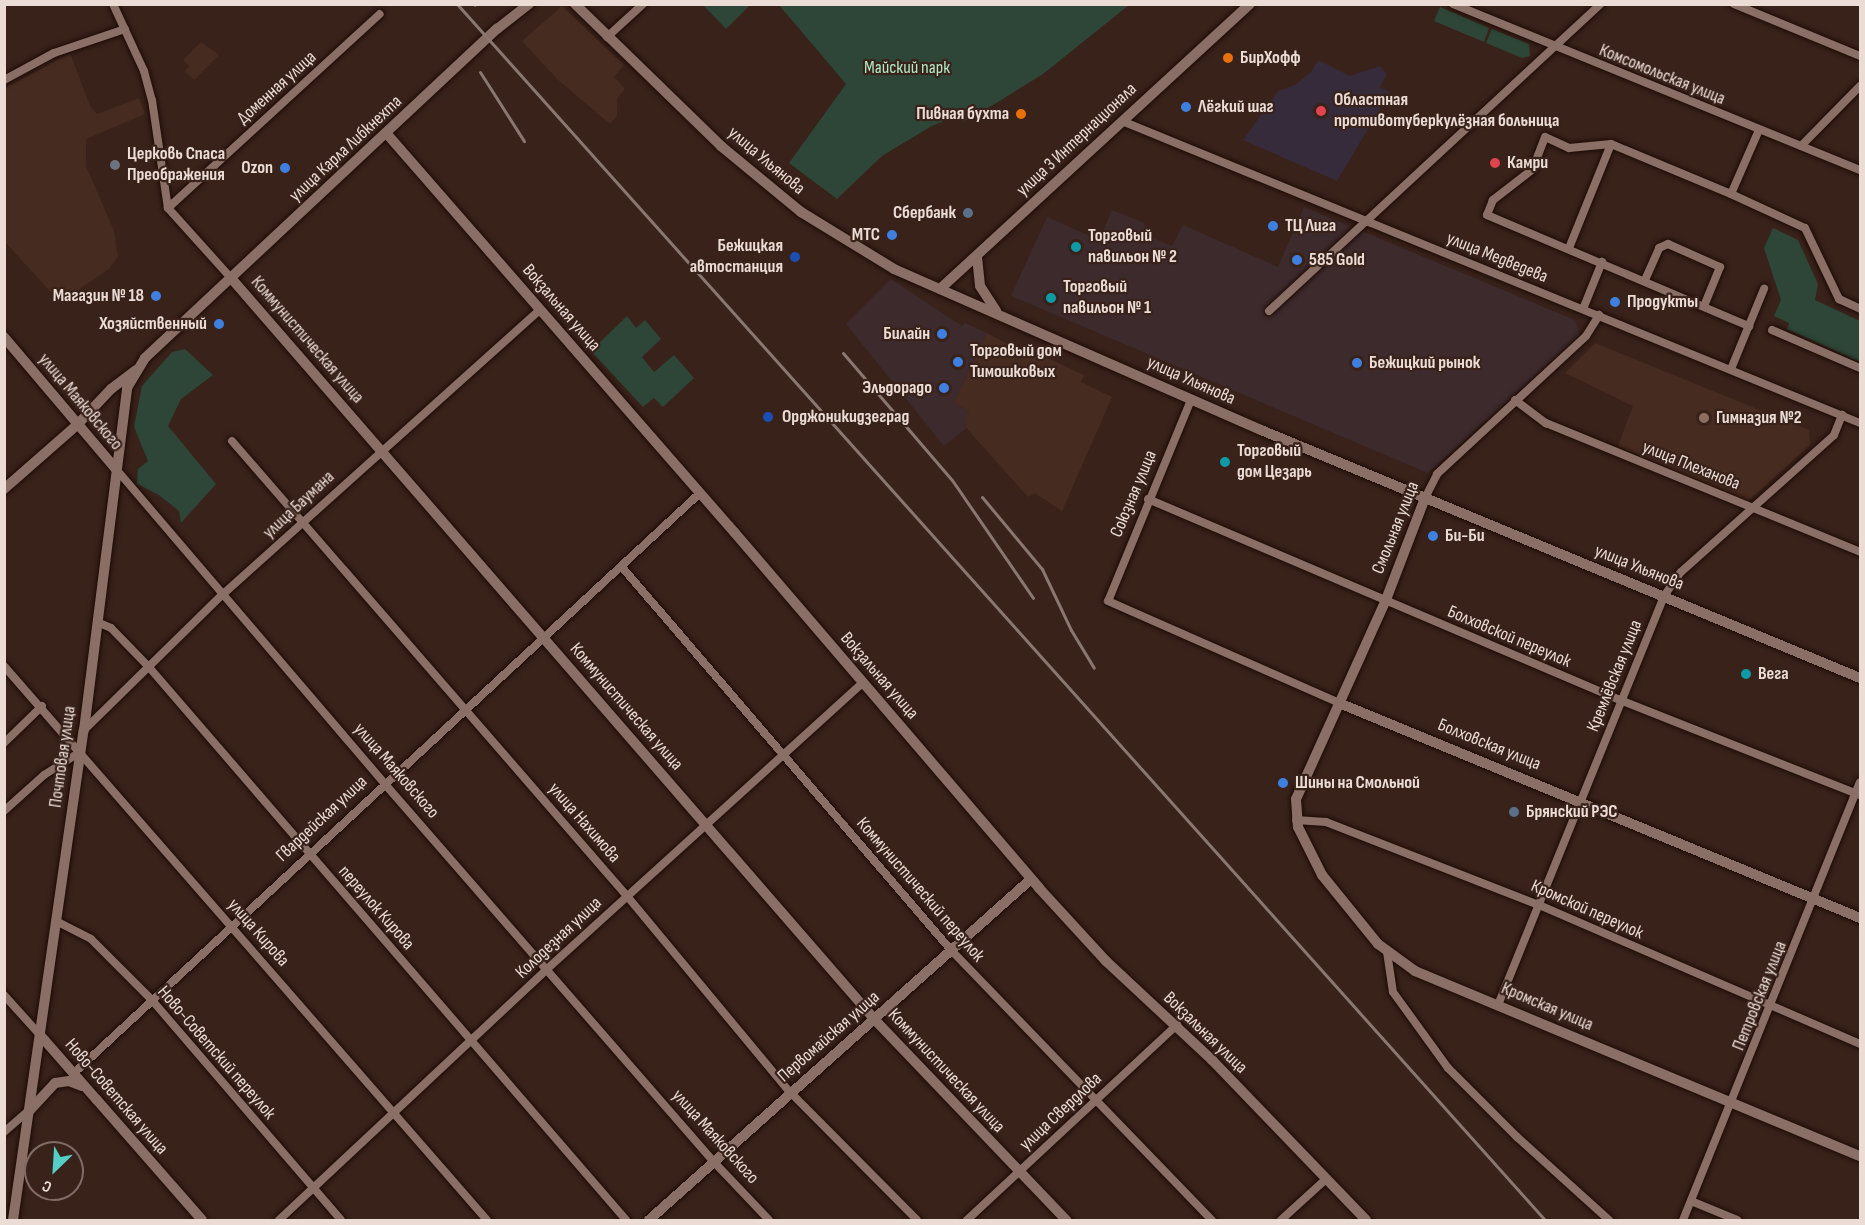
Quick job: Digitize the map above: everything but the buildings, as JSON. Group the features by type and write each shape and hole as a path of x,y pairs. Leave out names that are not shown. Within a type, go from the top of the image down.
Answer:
{"main road":[{"name":"улица Карла Либкнехта","path":"186,320 529,4"},
{"name":"улица Ульянова","path":"575,4 721,146 801,212 857,249 940,289 1191,400 1860,678"},
{"name":"улица 3 Интернационала","path":"940,289 1250,4"},
{"name":"Вокзальная улица","path":"387,134 735,533 1031,879 1114,969 1177,1025 1366,1221"},
{"path":"977,257 980,286 1001,315"},
{"name":"Коммунистическая улица","path":"231,278 875,1020 1066,1221"},
{"name":"Почтовая улица","path":"13,1221 84,730 122,406 136,370 186,320"},
{"name":"улица Маяковского","path":"6,340 116,469"},
{"path":"4,489 77,425 111,389 136,370"},
{"name":"Смольная улица","path":"1295,804 1385,602 1425,498"},
{"name":"Болховская улица","path":"1339,703 1582,800 1860,918"},
{"name":"Кромская улица","path":"1295,804 1296,820 1322,875 1387,952 1415,971 1860,1156"},
{"name":"Первомайская улица","path":"649,1221 790,1092 875,1020 1031,879"},
{"name":"Ново-Советская улица","path":"40,1035 202,1221"},
{"path":"30,1110 55,1083 69,1081 86,1088"}],"street":[{"path":"113,4 152,100 168,208"},
{"path":"607,37 643,4"},
{"name":"Комсомольская улица","path":"1453,4 1554,48 1860,170"},
{"path":"1269,311 1600,4"},
{"path":"1734,4 1860,56"},
{"name":"Доменная улица","path":"168,208 380,14"},
{"path":"4,80 54,53 125,29"},
{"path":"1801,146 1860,86"},
{"name":"улица Медведева","path":"1122,121 1860,423"},
{"path":"1731,194 1760,130"},
{"path":"1749,326 1487,214 1493,200 1533,169 1545,137 1569,148 1611,144 1805,228 1839,299 1860,309"},
{"path":"1569,248 1611,144"},
{"name":"Коммунистическая улица","path":"168,208 231,278"},
{"path":"1645,280 1659,248 1668,244 1720,267 1704,306"},
{"path":"1583,309 1602,262"},
{"path":"1731,369 1764,290"},
{"name":"улица Баумана","path":"84,730 222,595 381,450 541,309"},
{"name":"Смольная улица","path":"1425,498 1437,474 1586,336 1599,315"},
{"path":"1772,330 1860,368"},
{"name":"Союзная улица","path":"1107,601 1191,400"},
{"name":"улица Плеханова","path":"1515,400 1546,423 1860,552"},
{"name":"Кремлёвская улица","path":"1498,1005 1664,596 1681,572 1834,435 1842,415"},
{"name":"улица Нахимова","path":"232,441 627,896 790,1092 917,1221"},
{"name":"улица Маяковского","path":"116,469 384,783 713,1161 769,1221"},
{"name":"Гвардейская улица","path":"73,1074 231,924 700,493"},
{"name":"Болховской переулок","path":"1148,500 1620,700 1858,794"},
{"name":"Коммунистический переулок","path":"621,566 951,950 1212,1221"},
{"name":"Болховская улица","path":"1107,601 1339,703"},
{"name":"переулок Кирова","path":"97,622 111,628 148,666 626,1221"},
{"name":"улица Кирова","path":"4,666 42,706 392,1114 487,1221"},
{"name":"Колодезная улица","path":"279,1221 547,969 863,682"},
{"path":"4,743 42,706"},
{"path":"4,811 44,775 80,752"},
{"name":"Петровская улица","path":"1683,1221 1858,794 1860,782"},
{"name":"Кромской переулок","path":"1296,820 1326,822 1539,905 1771,1008 1860,1044"},
{"name":"Ново-Советский переулок","path":"56,921 91,939 151,999 341,1221"},
{"path":"1387,952 1393,992 1448,1068 1516,1137 1609,1221"},
{"name":"Ново-Советская улица","path":"4,995 40,1035"},
{"name":"улица Свердлова","path":"967,1221 1177,1025"},
{"path":"4,1132 30,1110"},
{"path":"1281,1221 1326,1179"},
{"path":"1691,1201 1737,1221"}],"shaded area":[{"path":"562,6 624,65 614,77 625,89 617,98 617,116 610,124 557,79 522,41"},
{"path":"201,42 219,55 194,80 185,71 189,66 183,60"},
{"path":"70,53 90,106 97,114 139,98 145,114 86,139 86,166 114,231 118,257 109,269 60,302 5,242 4,89"},
{"name":"Областная противотуберкулёзная больница","path":"1318,60 1350,76 1380,66 1387,74 1380,87 1390,92 1337,181 1243,140 1278,91 1295,85 1311,72"},
{"name":"Бежицкий рынок","path":"1304,207 1575,320 1580,335 1428,473 1011,296 1047,217 1099,240 1112,210 1144,223 1146,235 1172,246 1183,225 1278,267"},
{"path":"891,279 962,326 965,323 987,333 954,402 969,412 968,427 944,446 846,324"},
{"path":"987,333 1036,359 1039,354 1084,375 1081,382 1112,397 1062,511 1035,493 1028,497 968,430 964,422 969,412 954,402"},
{"name":"Гимназия №2","path":"1595,343 1809,430 1810,445 1747,502 1618,446 1633,406 1565,373"}],"green space":[{"path":"703,5 750,5 726,29"},
{"name":"Майский парк","path":"779,5 1129,5 1043,74 998,102 963,122 957,115 930,127 882,156 837,199 789,163 846,84"},
{"path":"1440,7 1489,28 1484,42 1434,21"},
{"path":"1492,29 1529,44 1530,56 1522,58 1486,43"},
{"path":"1773,228 1798,240 1818,284 1815,300 1860,321 1860,362 1787,329 1789,323 1774,316 1781,300 1764,248"},
{"path":"627,316 636,328 645,320 661,339 642,357 654,372 674,355 694,378 663,407 654,398 643,407 591,351"},
{"path":"185,349 213,375 181,399 168,426 216,484 181,523 179,511 159,495 137,484 138,469 148,461 134,427 142,386 172,352"}],"railway":[{"path":"457,4 1545,1220"},
{"path":"480,72 524,141"},
{"path":"843,353 952,480 1033,598"},
{"path":"982,497 1042,569 1071,630 1094,668"}],"place":[{"name":"БирХофф","path":"1228,58"},
{"name":"Лёгкий шаг","path":"1186,107"},
{"name":"Областная противотуберкулёзная больница","path":"1321,111"},
{"name":"Пивная бухта","path":"1021,114"},
{"name":"Камри","path":"1495,163"},
{"name":"Церковь Спаса Преображения","path":"115,165"},
{"name":"Ozon","path":"285,168"},
{"name":"Сбербанк","path":"968,213"},
{"name":"ТЦ Лига","path":"1273,226"},
{"name":"МТС","path":"892,235"},
{"name":"Торговый павильон № 2","path":"1076,247"},
{"name":"Бежицкая автостанция","path":"795,257"},
{"name":"585 Gold","path":"1297,260"},
{"name":"Магазин № 18","path":"156,296"},
{"name":"Торговый павильон № 1","path":"1051,298"},
{"name":"Продукты","path":"1615,302"},
{"name":"Хозяйственный","path":"219,324"},
{"name":"Билайн","path":"942,334"},
{"name":"Торговый дом Тимошковых","path":"958,362"},
{"name":"Бежицкий рынок","path":"1357,363"},
{"name":"Эльдорадо","path":"944,388"},
{"name":"Орджоникидзеград","path":"768,417"},
{"name":"Гимназия №2","path":"1704,418"},
{"name":"Торговый дом Цезарь","path":"1225,462"},
{"name":"Би-Би","path":"1433,536"},
{"name":"Вега","path":"1746,674"},
{"name":"Шины на Смольной","path":"1283,783"},
{"name":"Брянский РЭС","path":"1514,812"}]}
